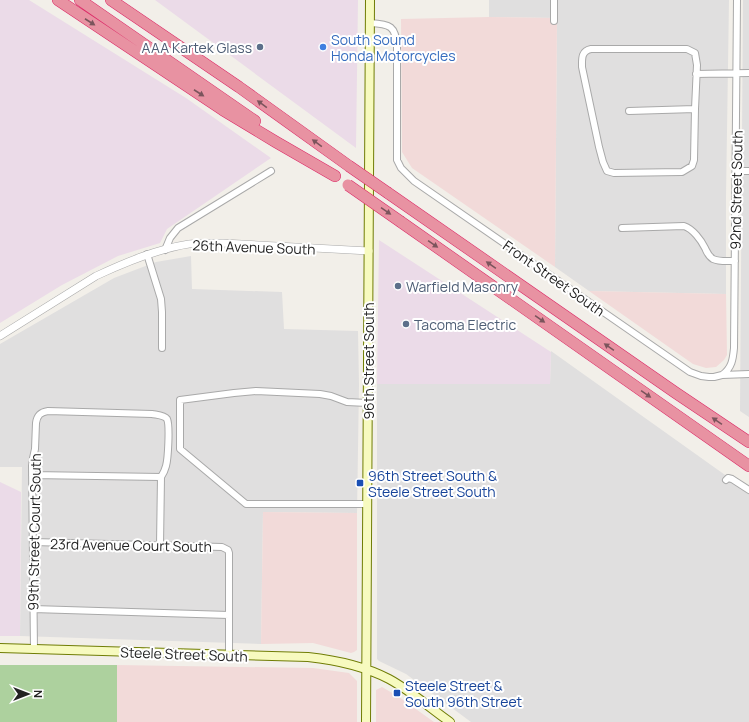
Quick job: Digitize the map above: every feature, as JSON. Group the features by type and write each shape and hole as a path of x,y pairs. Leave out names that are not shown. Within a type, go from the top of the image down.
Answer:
{"highway":[{"path":"58,0 223,110 335,176"},
{"path":"80,0 402,222 749,466"},
{"path":"111,0 239,87"},
{"path":"123,0 239,87 349,166 749,442"}],"main road":[{"name":"96th Street South","path":"366,722 370,0"},
{"name":"Steele Street South","path":"0,648 320,658 343,662 377,674 399,685 450,722"}],"street":[{"path":"554,0 554,21"},
{"name":"92nd Street South","path":"722,375 731,367 734,352 735,330 737,0"},
{"name":"Front Street South","path":"370,23 390,27 397,39 397,160 401,168 414,181 685,369 695,374 714,377 722,375 749,374"},
{"path":"591,49 687,49 695,53 697,65 695,109 694,160 692,166 682,172 609,172 605,168 599,147 583,74 582,57 587,50 591,49"},
{"path":"696,74 749,73"},
{"path":"629,110 695,109"},
{"path":"165,250 170,238 178,228 271,171"},
{"path":"736,171 749,171"},
{"path":"622,228 688,227 705,248 709,256 722,260 735,261"},
{"name":"26th Avenue South","path":"0,336 96,276 147,254 190,244 213,243 369,251"},
{"path":"147,254 161,299 162,348"},
{"path":"367,403 347,402 331,396 320,394 256,391 180,400 180,449 246,504 367,504"},
{"name":"99th Street Court South","path":"34,650 32,475 36,419 38,415 42,412 48,411 152,414 165,417 168,422 168,455 166,468 161,477"},
{"path":"32,475 161,477 160,545"},
{"path":"726,480 728,478 732,479 749,490"},
{"name":"23rd Avenue Court South","path":"33,542 222,547 230,553 229,615"},
{"path":"33,609 229,615 229,655"}],"shaded area":[{"path":"0,0 29,0 186,98 271,158 167,229 160,243 118,256 62,285 0,323"},
{"path":"155,0 358,0 356,148"},
{"path":"489,0 729,0 726,294 589,291 555,267 557,18 489,17"},
{"path":"743,0 749,0 749,417 740,411"},
{"path":"489,17 557,18 555,267 412,168 402,152 401,19"},
{"path":"379,240 551,352 550,384 377,384"},
{"path":"191,256 192,289 282,292 284,329 358,331 359,385 357,513 263,512 261,644 20,636 22,467 0,467 0,344 114,278 156,262"},
{"path":"589,291 726,294 727,355 716,367 706,368 693,364"},
{"path":"551,351 749,492 749,722 471,722 406,674 377,659 377,384 550,384"},
{"path":"0,482 21,492 20,636 0,636"},
{"path":"263,512 357,513 357,650 354,652 351,653 313,643 261,644"},
{"path":"117,665 313,668 349,673 357,681 357,722 117,722"},
{"path":"382,687 434,722 376,722 376,690"}],"green space":[{"path":"0,665 117,665 117,722 0,722"}],"place":[{"name":"AAA Kartek Glass","path":"260,47"},
{"name":"South Sound Honda Motorcycles","path":"323,47"},
{"name":"Warfield Masonry","path":"398,286"},
{"name":"Tacoma Electric","path":"406,324"},
{"name":"96th Street South & Steele Street South","path":"360,483"},
{"name":"Steele Street & South 96th Street","path":"397,693"}]}
